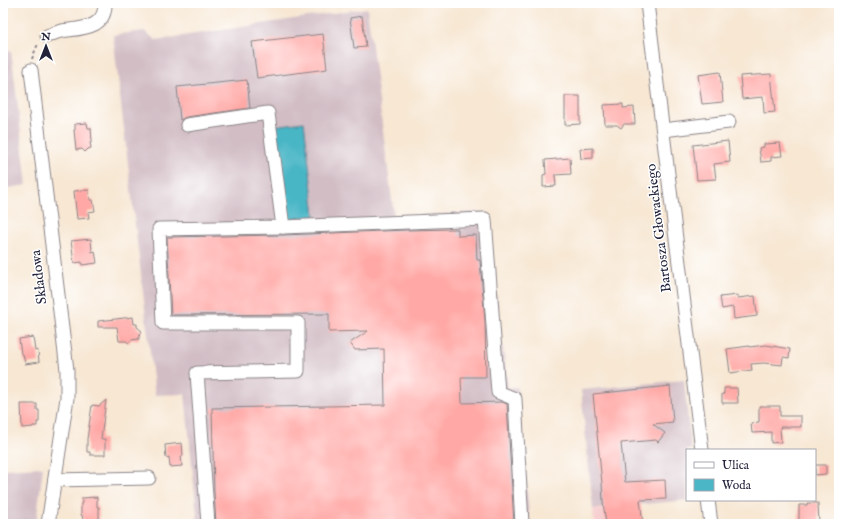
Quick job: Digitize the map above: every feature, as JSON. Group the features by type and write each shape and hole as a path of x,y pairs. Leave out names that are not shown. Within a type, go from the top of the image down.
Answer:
{"street":[{"path":"47,36 61,31 87,28 94,25 103,16 105,11 105,3"},
{"name":"Bartosza Głowackiego","path":"647,3 702,449"},
{"name":"Składowa","path":"31,70 67,370 67,398 48,524"},
{"path":"187,125 268,113 283,227"},
{"path":"663,130 729,122"},
{"path":"208,524 197,373 298,371 298,323 163,323 159,229 283,227 485,219 498,392 515,399 522,524"},
{"path":"55,480 149,478"},
{"path":"708,501 711,524"}],"path":[{"path":"31,70 31,61 36,48 40,41 47,36"}],"shaded area":[{"path":"367,8 394,216 486,212 508,388 517,387 530,524 198,524 185,394 155,395 113,35 144,31 156,40"},
{"path":"3,50 11,50 27,185 3,189"},
{"path":"684,380 691,449 686,449 686,500 593,509 581,390"},
{"path":"43,467 36,524 3,524 3,469"},
{"path":"641,504 643,524 594,524 593,509"}],"water":[{"path":"304,122 315,216 285,219 274,126"}],"building":[{"path":"362,16 366,47 354,48 350,18"},
{"path":"323,34 327,69 257,78 252,42"},
{"path":"720,72 723,102 702,104 698,75"},
{"path":"771,74 775,112 764,113 763,97 742,99 740,76"},
{"path":"247,80 250,108 186,117 180,120 177,87"},
{"path":"565,96 580,96 580,124 565,125"},
{"path":"623,104 623,108 634,107 635,124 624,124 621,128 617,125 605,125 604,105"},
{"path":"87,123 88,128 91,128 91,148 85,152 82,149 76,150 74,130 75,124"},
{"path":"728,141 730,162 714,164 716,179 697,180 693,145"},
{"path":"780,143 782,156 771,157 771,161 761,162 759,148 764,147 764,144"},
{"path":"593,148 593,158 581,159 580,149"},
{"path":"570,158 571,174 555,175 556,186 543,187 543,175 546,174 545,160"},
{"path":"89,190 90,200 93,200 95,211 88,212 89,218 77,219 74,191"},
{"path":"458,229 458,236 476,235 477,260 480,260 485,321 486,377 461,377 462,403 502,402 507,404 514,524 216,524 212,408 385,405 384,349 355,350 350,343 368,331 329,332 329,314 171,315 167,237"},
{"path":"91,239 92,252 95,251 97,263 82,265 82,262 74,263 71,241"},
{"path":"738,295 738,298 755,296 757,316 734,319 733,307 722,309 720,297"},
{"path":"133,317 134,324 137,324 137,327 142,331 139,339 131,340 129,343 126,341 119,341 117,327 98,327 98,321"},
{"path":"33,337 35,351 38,350 39,362 25,364 23,354 21,354 19,339"},
{"path":"766,345 790,349 789,358 783,357 782,365 764,363 751,364 752,370 730,373 727,349"},
{"path":"670,386 673,422 653,424 665,433 658,442 656,440 621,443 625,482 665,480 666,499 640,500 643,524 606,524 593,394"},
{"path":"724,388 737,388 738,403 722,403"},
{"path":"106,400 101,439 105,439 105,455 90,455 90,452 87,452 87,439 92,405 99,406"},
{"path":"21,404 37,404 37,410 39,410 39,422 37,422 37,426 22,428"},
{"path":"759,406 780,406 780,416 801,416 801,427 780,427 781,442 771,443 771,432 752,433 751,423 759,422"},
{"path":"182,443 182,466 170,467 169,457 166,458 165,445"},
{"path":"816,465 826,465 826,474 816,475"},
{"path":"97,497 99,522 94,524 86,524 81,515 82,498"},
{"path":"807,503 818,503 819,524 799,524 799,505 807,505"}]}
